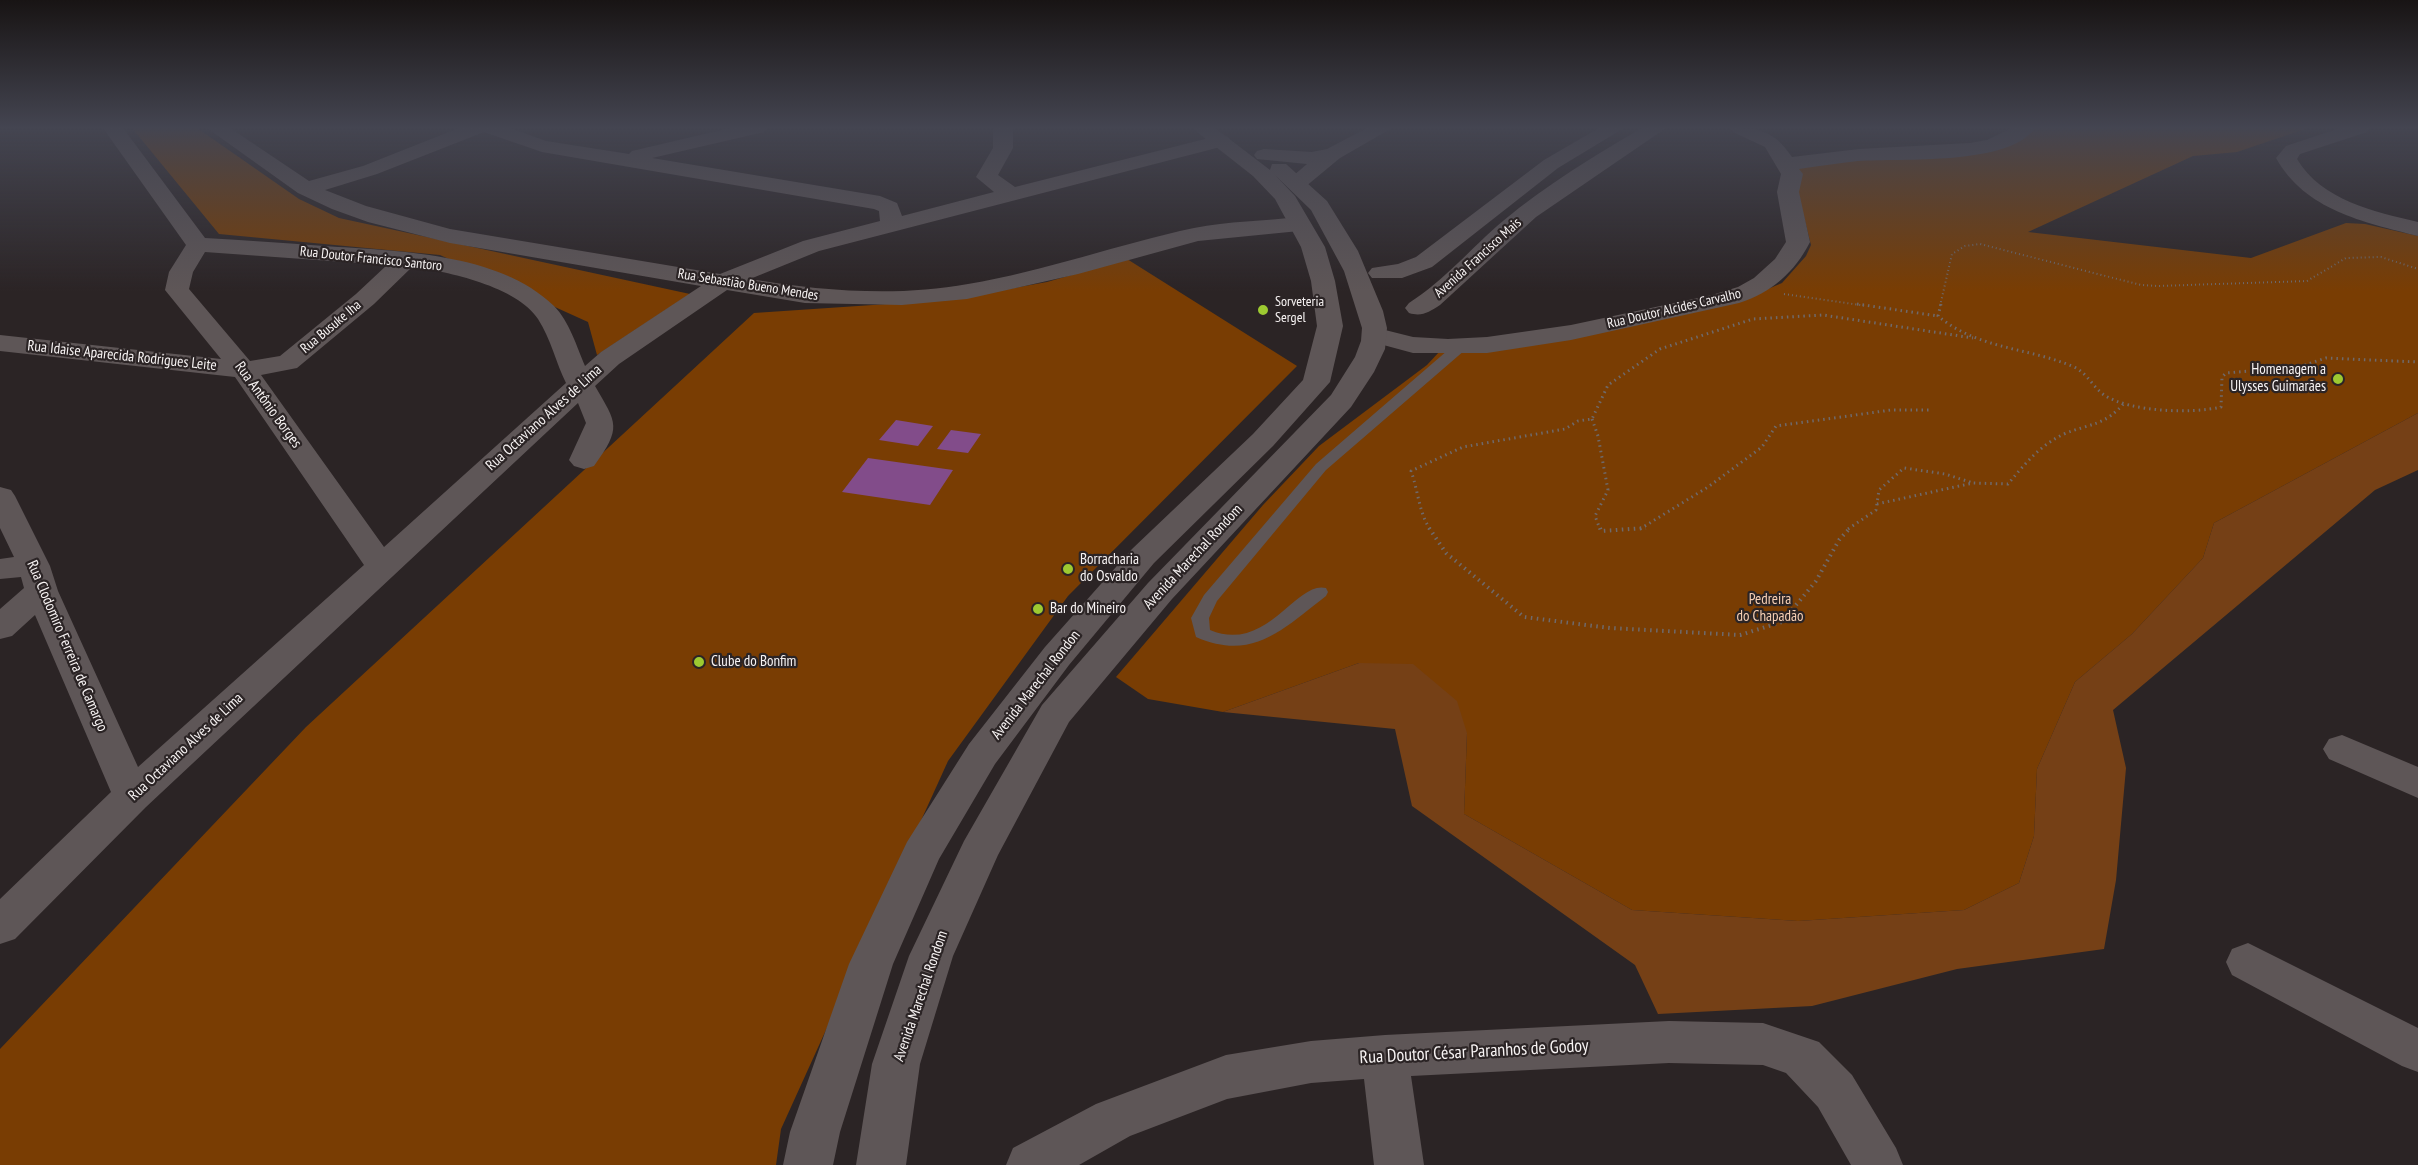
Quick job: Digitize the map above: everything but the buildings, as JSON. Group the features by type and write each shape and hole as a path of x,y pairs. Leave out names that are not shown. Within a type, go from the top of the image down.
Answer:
{"street":[{"path":"153,182 198,244"},
{"name":"Rua Sebastião Bueno Mendes","path":"299,182 365,212 450,236 805,296 849,298 902,298 967,292 1070,269 1197,234 1299,224"},
{"path":"307,188 327,182"},
{"path":"737,182 886,213 947,194 974,182"},
{"path":"994,182 1010,194"},
{"name":"Rua Octaviano Alves de Lima","path":"0,926 132,796 610,358 723,282 886,213 1010,194 1049,182"},
{"name":"Avenida Marechal Rondon","path":"808,1165 815,1132 871,964 921,854 982,754 1057,656 1143,556 1255,448 1316,382 1330,326 1323,281 1313,248 1284,196 1270,182"},
{"name":"Avenida Marechal Rondom","path":"881,1165 896,1064 931,956 978,853 1055,714 1160,591 1341,401 1363,369 1380,338 1366,292 1368,273 1320,208 1297,182"},
{"name":"Avenida Francisco Mais","path":"1323,281 1368,273 1402,271 1424,262 1527,182"},
{"name":"Avenida Francisco Mais","path":"1380,338 1402,330 1418,311 1435,298 1511,226 1570,182"},
{"name":"Rua Doutor Alcides Carvalho","path":"1330,326 1355,337 1380,338 1415,346 1492,344 1651,316 1752,289 1784,265 1798,242 1788,192 1790,182"},
{"path":"2303,182 2310,189 2337,203 2376,219 2418,229"},
{"name":"Rua Doutor Francisco Santoro","path":"198,244 434,263 484,276 512,287 547,312 581,386 597,407 602,422 596,440 584,460"},
{"name":"Rua Antônio Borges","path":"198,244 181,272 177,290 244,370 382,567"},
{"name":"Rua Busuke Iha","path":"244,370 288,362 366,299 405,261"},
{"name":"Rua Doutor Alcides Carvalho","path":"1368,273 1395,279 1408,288 1414,296 1418,311 1437,330 1453,338 1492,344"},
{"name":"Rua Idaise Aparecida Rodrigues Leite","path":"0,343 244,370"},
{"name":"Rua Clodomiro Ferreira de Camargo","path":"0,496 132,796"},
{"path":"0,569 38,579 0,628"},
{"path":"2342,749 2418,783"},
{"path":"2248,962 2418,1051"},
{"name":"Rua Doutor César Paranhos de Godoy","path":"1032,1165 1113,1120 1226,1077 1311,1062 1385,1056 1669,1042 1763,1044 1802,1058 1835,1091 1878,1165"},
{"path":"1385,1056 1399,1165"}],"lane":[{"path":"1320,592 1258,637 1245,642 1230,644 1216,641 1202,633 1200,618 1210,599 1322,467 1460,346"}],"path":[{"path":"1938,316 1952,254 1965,246 1980,244 2140,285 2307,281 2346,258 2381,257 2418,269"},
{"path":"1752,289 1938,316 1950,326 1973,338"},
{"path":"1932,410 1891,410 1776,426 1762,447 1644,530 1601,531 1595,516 1608,490 1598,436 1592,419 1608,385 1660,349 1753,319 1823,315 1973,338 2076,368 2107,397 2164,410 2212,410 2221,407 2222,377 2226,373 2299,367 2326,358 2418,362"},
{"path":"1877,504 1973,483 2008,484 2034,454 2062,435 2112,417 2126,401"},
{"path":"1592,419 1578,422 1565,429 1463,447 1411,471 1419,492 1423,519 1446,553 1524,617 1610,628 1740,636 1782,622 1816,581 1839,540 1851,525 1876,510 1879,490 1904,468 1945,474 1973,483"}],"green space":[{"path":"177,182 275,182 299,199 339,218 690,294 597,355 588,322 440,255 219,234"},
{"name":"Pedreira do Chapadão","path":"1798,182 2136,182 2028,232 2251,258 2346,223 2365,224 2418,236 2418,413 2214,523 2203,558 2132,634 2075,682 2037,769 2034,836 2019,883 1964,910 1798,921 1632,910 1464,814 1467,733 1359,663 1223,712 1148,699 1116,677 1263,505 1319,446 1427,365 1440,351 1749,297 1782,283 1806,256 1811,245 1798,193"},
{"name":"Clube do Bonfim","path":"1127,259 1297,366 1068,596 948,761 781,1129 776,1165 0,1165 0,1049 306,727 754,313 947,300 1047,282"}],"shaded area":[{"path":"2418,413 2418,470 2375,490 2113,710 2126,768 2116,880 2104,949 1957,969 1812,1006 1658,1014 1635,965 1412,806 1395,729 1223,712 1359,663 1413,664 1457,701 1467,733 1464,814 1632,910 1798,921 1964,910 2019,883 2034,836 2037,769 2075,682 2132,634 2203,558 2214,523"},
{"path":"896,420 933,426 918,446 879,440"},
{"path":"951,430 981,434 968,453 937,449"},
{"path":"868,458 953,470 930,505 842,492"}],"place":[{"name":"Sorveteria Sergel","path":"1263,310"},
{"name":"Homenagem a Ulysses Guimarães","path":"2338,379"},
{"name":"Borracharia do Osvaldo","path":"1068,569"},
{"name":"Bar do Mineiro","path":"1038,609"},
{"name":"Clube do Bonfim","path":"699,662"}]}
